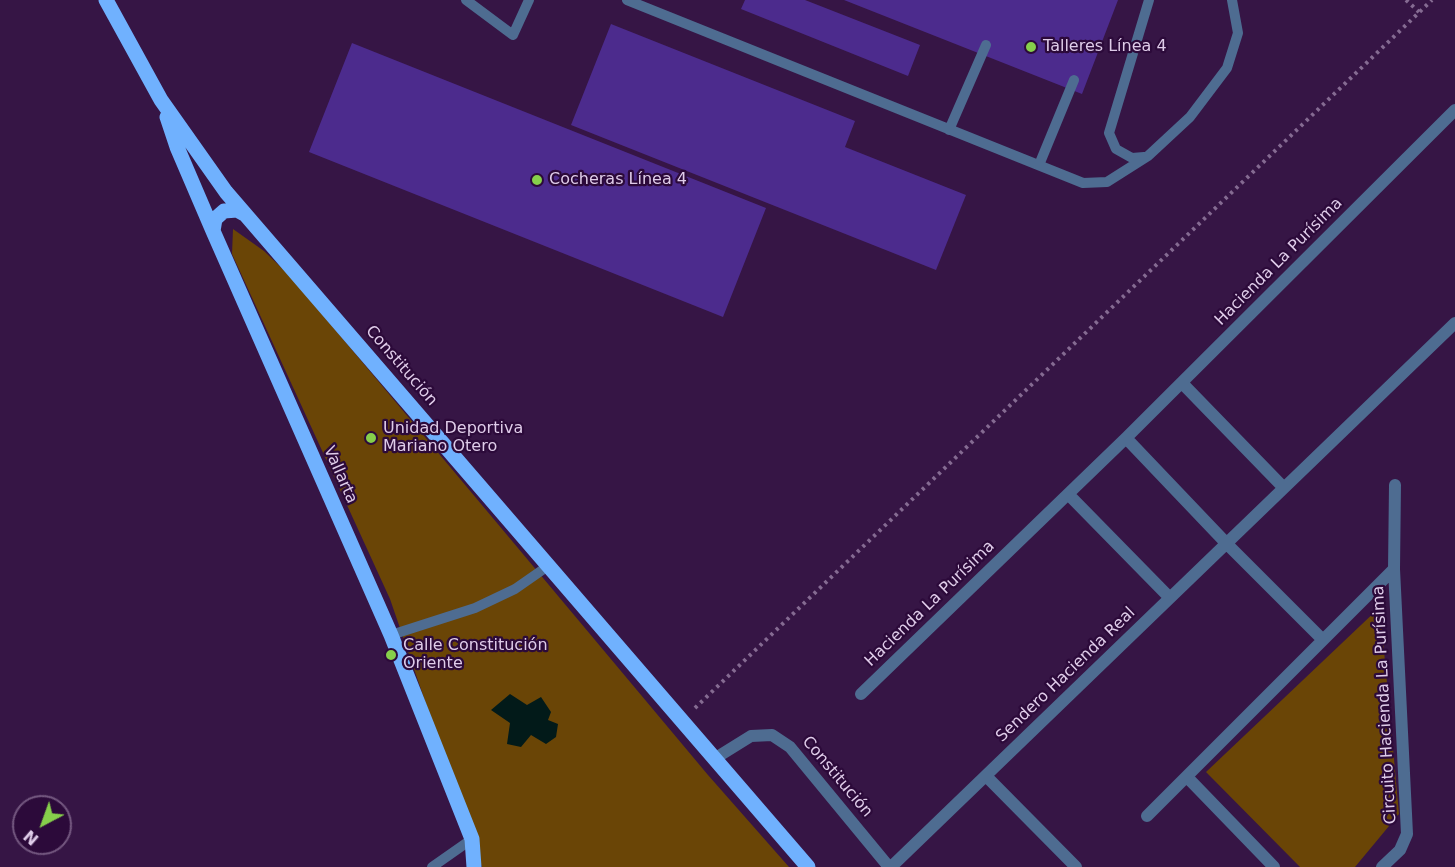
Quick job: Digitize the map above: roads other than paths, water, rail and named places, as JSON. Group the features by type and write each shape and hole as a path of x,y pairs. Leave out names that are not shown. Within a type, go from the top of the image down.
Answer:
{"main road":[{"path":"106,0 161,100"},
{"name":"Constitución","path":"161,100 226,192 808,867"},
{"name":"Vallarta","path":"161,100 177,147 213,231 391,635 472,839 474,867"},
{"path":"213,231 215,219 224,211 237,210 248,217"}],"street":[{"name":"Hacienda La Purísima","path":"861,694 1126,438 1455,110"},
{"name":"Sendero Hacienda Real","path":"890,867 1455,323"},
{"path":"1182,382 1284,488"},
{"path":"1126,438 1323,640"},
{"name":"Circuito Hacienda La Purísima","path":"1382,867 1400,850 1407,834 1394,569 1395,485"},
{"path":"1068,494 1170,598"},
{"name":"Circuito Hacienda La Purísima","path":"1147,816 1394,569"},
{"name":"Constitución","path":"714,759 751,736 772,735 790,747 890,867"},
{"path":"986,776 1076,867"},
{"path":"1187,777 1274,867"}],"lane":[{"path":"466,0 513,35 529,0"},
{"path":"627,0 1083,183 1107,182 1148,156 1190,117 1227,68 1238,33 1232,0"},
{"path":"1148,156 1132,158 1116,149 1109,133 1149,0"},
{"path":"949,130 986,45"},
{"path":"1039,165 1074,80"},
{"path":"391,635 475,608 514,589 548,566"},
{"path":"432,867 472,839"}],"place":[{"name":"Talleres Línea 4","path":"1031,47"},
{"name":"Cocheras Línea 4","path":"537,180"},
{"name":"Unidad Deportiva Mariano Otero","path":"371,438"},
{"name":"Calle Constitución Oriente","path":"391,655"}]}
